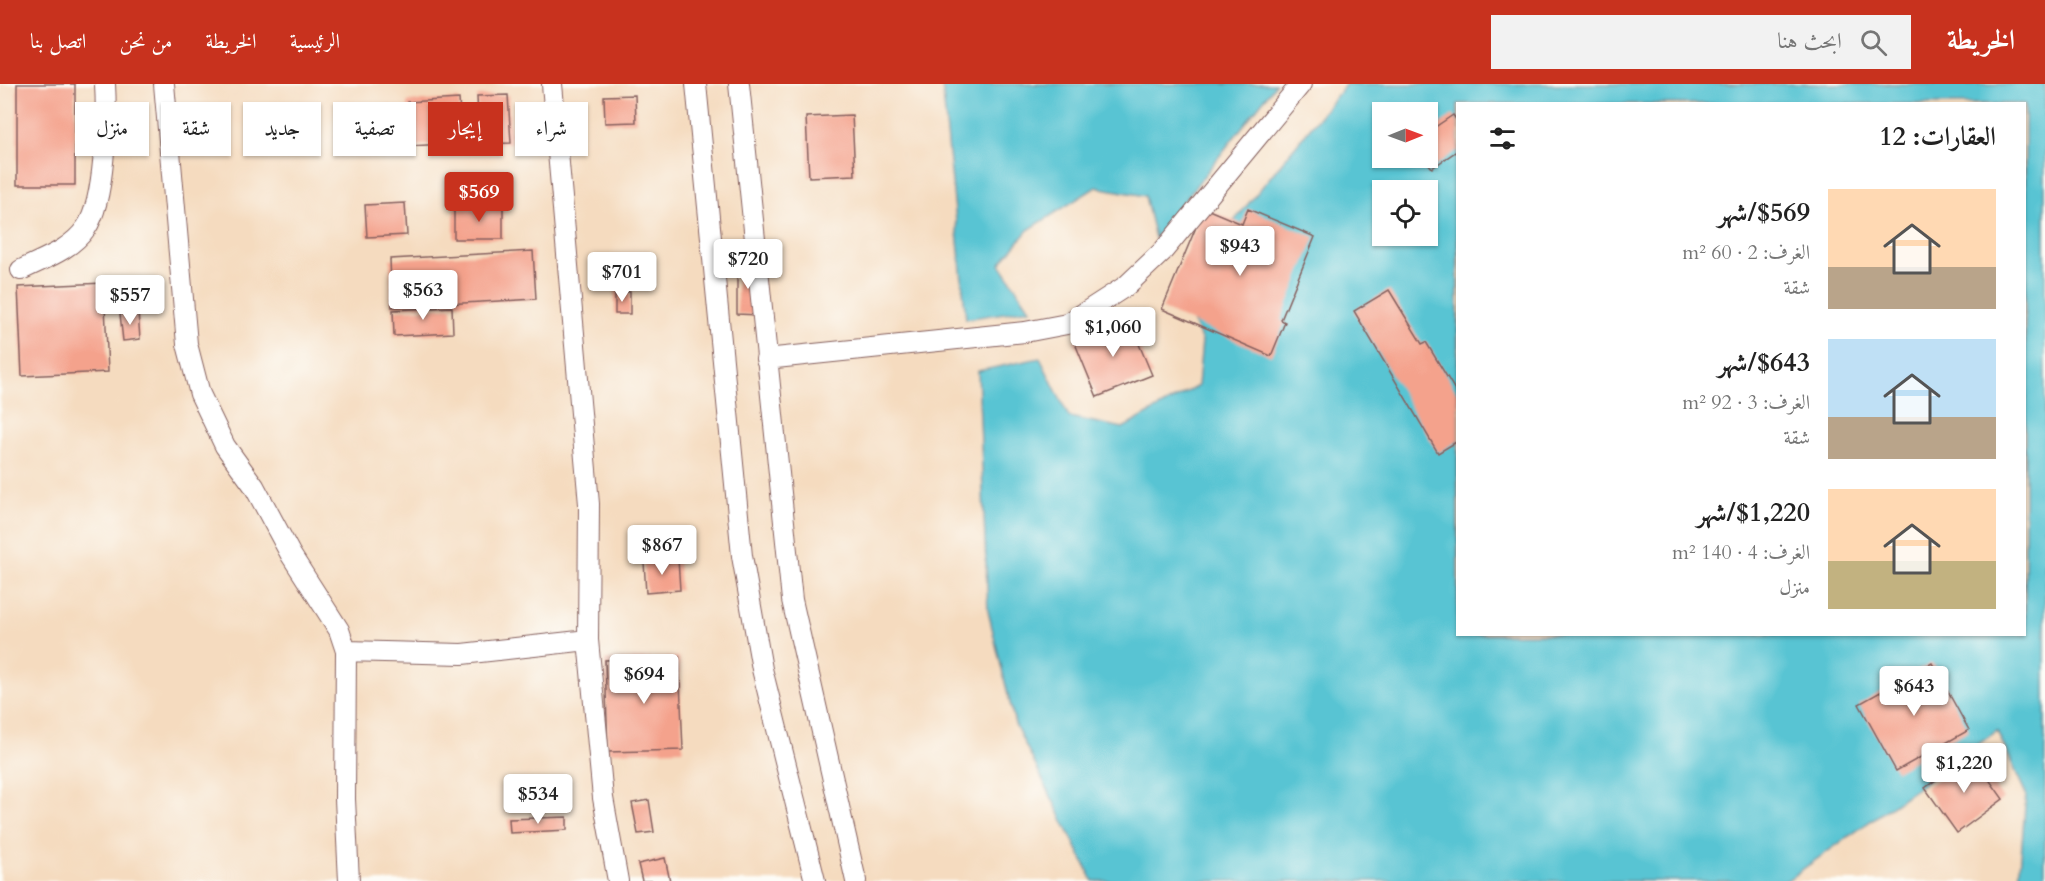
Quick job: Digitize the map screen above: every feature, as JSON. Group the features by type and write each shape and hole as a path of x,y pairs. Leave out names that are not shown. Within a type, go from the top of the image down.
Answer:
{"lane":[{"path":"21,270 68,247 87,228 98,193 107,117 105,84"},
{"path":"164,84 187,344 200,394 225,446 254,486 291,555 339,630 346,651 345,799 349,881"},
{"path":"552,84 589,504 588,640 603,798 618,881"},
{"path":"696,84 742,556 762,669 815,881"},
{"path":"739,84 792,600 856,881"},
{"path":"766,359 1024,332 1067,324 1126,286 1163,251 1301,84"},
{"path":"346,651 462,654 588,640"}],"water":[{"path":"942,84 1276,84 1155,238 1145,196 1096,187 1028,230 1000,264 1030,309 966,319"},
{"path":"1346,84 2045,84 2045,881 2019,881 2026,794 1997,731 1786,881 1093,881 1015,724 988,611 978,371 1040,358 1069,417 1123,428 1198,386 1202,341 1178,290"}],"building":[{"path":"17,84 75,84 75,185 17,185"},
{"path":"508,95 511,143 503,143 503,102 477,102 477,96"},
{"path":"635,95 636,122 605,123 604,96"},
{"path":"459,99 459,102 428,102 428,145 416,146 416,102 407,102"},
{"path":"852,115 855,175 809,177 806,117"},
{"path":"1453,115 1456,119 1456,151 1438,164 1438,125"},
{"path":"405,203 407,235 367,237 365,205"},
{"path":"503,207 503,239 454,239 454,208"},
{"path":"1204,208 1242,224 1248,209 1315,237 1281,320 1285,322 1271,356 1162,309"},
{"path":"533,251 536,299 392,307 390,259"},
{"path":"737,266 759,267 759,315 737,314"},
{"path":"104,283 108,372 22,376 18,287"},
{"path":"1389,290 1422,344 1426,342 1456,392 1456,442 1438,453 1354,311"},
{"path":"615,291 630,292 630,314 615,314"},
{"path":"452,307 453,333 394,336 393,310"},
{"path":"138,312 140,339 123,341 120,314"},
{"path":"1128,318 1152,375 1097,397 1074,341"},
{"path":"678,559 680,590 646,593 644,562"},
{"path":"679,657 683,750 608,752 605,660"},
{"path":"1932,663 1969,730 1896,771 1859,704"},
{"path":"1971,754 2003,799 1957,833 1925,788"},
{"path":"649,800 654,832 638,834 632,803"},
{"path":"567,817 567,830 510,833 509,819"},
{"path":"665,858 670,881 642,881 638,864"}]}
